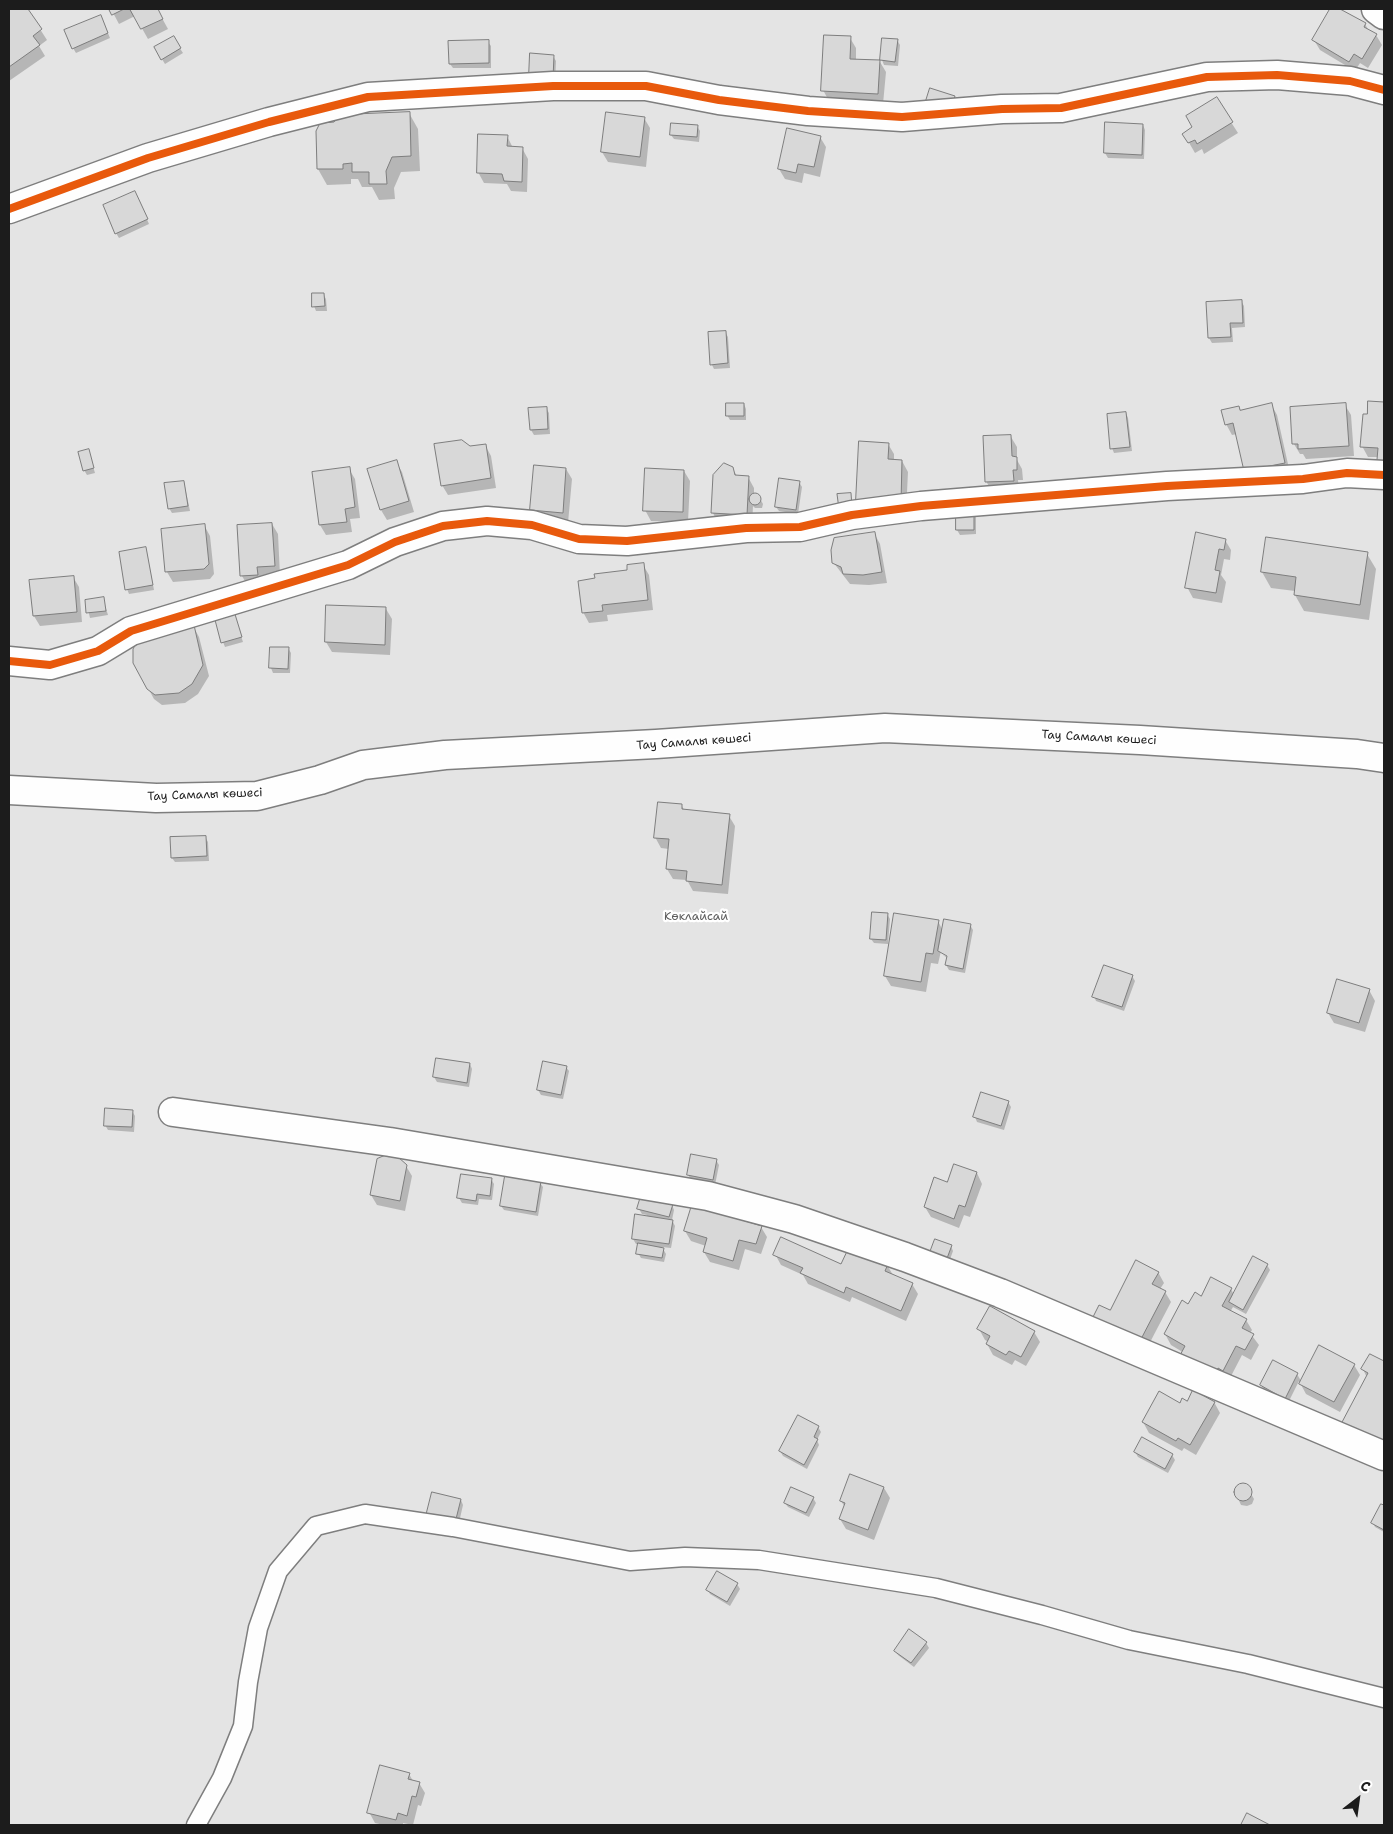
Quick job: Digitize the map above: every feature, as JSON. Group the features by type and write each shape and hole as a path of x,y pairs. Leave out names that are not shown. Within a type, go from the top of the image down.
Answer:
{"street":[{"path":"1376,9 1384,14"},
{"path":"9,209 148,158 269,122 368,97 553,86 646,86 719,100 808,111 902,117 1002,109 1061,108 1207,77 1277,75 1350,81 1384,90"},
{"path":"9,661 50,665 98,651 131,631 348,565 395,542 443,526 487,522 532,525 579,539 627,541 746,528 800,527 852,515 931,505 1168,486 1303,479 1347,473 1384,475"},
{"name":"Тау Самалы көшесі","path":"9,790 156,798 257,796 320,780 363,765 445,756 646,745 885,728 1140,740 1357,754 1384,758"},
{"path":"173,1112 390,1142 708,1196 794,1219 906,1257 1000,1293 1384,1456"}],"lane":[{"path":"196,1825 222,1778 243,1726 248,1682 258,1628 278,1572 316,1526 365,1514 453,1527 630,1560 685,1557 759,1560 936,1588 1042,1614 1129,1640 1248,1664 1384,1698"}],"green space":[{"name":"Көклайсай","path":"9,9 1384,9 1384,1825 9,1825"}],"building":[{"path":"9,9 28,9 42,29 33,36 40,45 9,67"},
{"path":"109,9 124,9 112,15"},
{"path":"130,9 158,9 163,19 141,29"},
{"path":"1330,9 1340,9 1366,23 1364,27 1377,34 1362,59 1354,54 1349,62 1312,40"},
{"path":"101,15 108,33 72,49 64,30"},
{"path":"824,35 851,36 850,59 880,60 878,94 821,91"},
{"path":"174,36 181,48 161,60 154,47"},
{"path":"882,38 898,39 895,62 880,60"},
{"path":"489,40 489,63 449,64 448,41"},
{"path":"530,53 554,55 553,79 529,77"},
{"path":"930,88 955,96 950,112 925,104"},
{"path":"1217,97 1233,122 1197,144 1195,140 1188,143 1182,134 1192,127 1186,116"},
{"path":"410,112 411,156 392,157 386,171 387,184 369,184 369,172 352,172 352,163 343,164 343,169 317,169 316,131 320,123 334,122 339,115"},
{"path":"606,112 645,117 640,157 601,152"},
{"path":"1105,122 1143,124 1142,155 1104,153"},
{"path":"671,123 698,125 697,137 670,135"},
{"path":"787,128 821,136 814,167 798,164 796,173 778,169"},
{"path":"478,134 508,135 507,146 523,147 522,182 504,181 502,174 477,173"},
{"path":"135,191 148,219 115,234 103,205"},
{"path":"312,293 324,293 325,306 312,307"},
{"path":"1242,300 1243,323 1230,323 1231,337 1208,338 1206,302"},
{"path":"726,331 728,363 710,365 708,332"},
{"path":"1368,401 1384,402 1384,471 1376,471 1378,448 1360,447 1363,414 1367,414"},
{"path":"726,403 744,403 744,416 726,416"},
{"path":"1272,403 1285,463 1244,471 1233,423 1225,425 1221,410 1239,406 1240,410"},
{"path":"1346,403 1349,446 1298,449 1298,444 1292,444 1290,407"},
{"path":"547,407 548,429 530,430 528,408"},
{"path":"1126,412 1130,447 1110,449 1107,414"},
{"path":"1011,435 1012,456 1017,457 1017,470 1013,470 1014,481 985,482 983,436"},
{"path":"462,440 470,446 486,444 491,478 441,486 434,444"},
{"path":"859,441 889,443 888,459 902,460 901,503 856,501"},
{"path":"89,449 94,468 83,471 78,452"},
{"path":"397,460 409,501 380,510 367,469"},
{"path":"724,463 733,467 735,475 749,476 747,515 711,513 713,475"},
{"path":"534,465 566,468 563,513 530,510"},
{"path":"350,467 355,507 345,509 347,522 319,525 312,472"},
{"path":"645,468 684,470 683,512 643,511"},
{"path":"779,478 800,481 796,510 775,507"},
{"path":"184,481 188,506 168,509 164,483"},
{"path":"753,493 757,493 761,499 757,505 753,505 749,501 749,497"},
{"path":"851,493 852,507 839,509 837,494"},
{"path":"956,511 974,511 974,530 956,530"},
{"path":"272,523 275,566 257,567 258,575 240,576 237,525"},
{"path":"205,524 209,564 204,569 165,572 161,529"},
{"path":"875,532 882,572 863,575 843,574 841,567 832,563 831,550 834,538"},
{"path":"1196,532 1226,539 1224,550 1219,549 1215,570 1220,571 1216,593 1185,588"},
{"path":"1266,537 1368,552 1360,605 1294,595 1296,577 1261,572"},
{"path":"146,547 153,585 125,590 119,552"},
{"path":"644,563 648,600 602,605 603,611 582,613 578,581 595,578 594,574 627,570 627,565"},
{"path":"74,576 77,612 33,616 29,580"},
{"path":"104,597 106,611 86,613 85,600"},
{"path":"326,605 386,607 385,645 325,642"},
{"path":"234,611 242,637 221,643 214,616"},
{"path":"194,625 203,665 192,684 179,693 155,695 147,689 133,663 133,649 139,638"},
{"path":"270,647 289,647 288,669 269,668"},
{"path":"658,802 682,804 682,809 730,814 722,885 686,881 687,871 666,869 669,839 654,838"},
{"path":"206,836 207,856 171,858 170,837"},
{"path":"872,912 888,913 886,940 870,939"},
{"path":"894,913 939,920 933,954 926,953 921,982 884,976"},
{"path":"944,919 971,924 963,969 945,965 947,956 938,951"},
{"path":"1104,965 1133,975 1122,1007 1092,997"},
{"path":"1337,979 1370,989 1359,1023 1327,1013"},
{"path":"436,1058 470,1063 467,1083 433,1077"},
{"path":"543,1061 567,1066 561,1095 537,1090"},
{"path":"981,1092 1009,1101 1001,1126 973,1117"},
{"path":"105,1108 133,1110 132,1127 104,1126"},
{"path":"691,1154 717,1159 713,1180 687,1175"},
{"path":"386,1155 398,1157 407,1165 400,1201 370,1195 377,1159"},
{"path":"954,1164 977,1172 965,1207 959,1205 954,1219 924,1207 934,1177 947,1182"},
{"path":"461,1174 492,1178 490,1196 477,1194 476,1201 457,1198"},
{"path":"505,1176 541,1181 536,1212 500,1206"},
{"path":"641,1196 673,1204 669,1217 637,1209"},
{"path":"692,1205 762,1226 756,1244 739,1240 733,1261 703,1252 707,1238 684,1231"},
{"path":"635,1214 673,1220 669,1244 632,1239"},
{"path":"781,1237 841,1264 849,1247 888,1264 885,1271 913,1283 901,1311 846,1287 844,1293 800,1273 803,1268 773,1255"},
{"path":"935,1239 952,1245 946,1261 929,1255"},
{"path":"638,1243 664,1248 662,1258 636,1254"},
{"path":"1253,1256 1268,1264 1243,1310 1229,1302"},
{"path":"1136,1260 1159,1272 1152,1284 1166,1291 1140,1341 1109,1324 1107,1330 1091,1321 1099,1305 1110,1310"},
{"path":"1211,1277 1232,1288 1222,1306 1247,1319 1242,1328 1254,1334 1245,1350 1236,1346 1223,1371 1218,1368 1213,1378 1178,1359 1185,1346 1164,1334 1182,1300 1188,1304 1195,1292 1201,1296"},
{"path":"990,1306 1035,1331 1021,1357 1009,1351 1006,1355 986,1344 990,1336 977,1329"},
{"path":"1319,1345 1355,1364 1334,1402 1299,1384"},
{"path":"1370,1354 1384,1361 1384,1447 1341,1424 1368,1373 1361,1369"},
{"path":"1273,1360 1298,1373 1285,1399 1260,1385"},
{"path":"1193,1390 1215,1402 1190,1445 1178,1438 1176,1441 1142,1422 1159,1391 1180,1403 1182,1398 1187,1401"},
{"path":"798,1415 819,1426 814,1437 818,1439 804,1465 779,1451"},
{"path":"1142,1437 1173,1454 1165,1469 1134,1452"},
{"path":"850,1474 884,1487 868,1530 839,1519 845,1503 840,1501"},
{"path":"1239,1483 1247,1483 1252,1488 1250,1499 1239,1501 1234,1496 1234,1488"},
{"path":"791,1487 814,1497 806,1513 784,1503"},
{"path":"432,1492 461,1499 455,1523 426,1516"},
{"path":"1381,1504 1384,1505 1384,1530 1371,1523"},
{"path":"717,1571 738,1583 727,1602 706,1590"},
{"path":"909,1629 927,1642 911,1663 894,1651"},
{"path":"380,1765 410,1773 408,1779 420,1782 416,1797 412,1796 407,1816 398,1813 396,1820 367,1813"},
{"path":"1247,1813 1270,1825 1241,1825"}],"cycle path":[{"path":"9,209 148,158 269,122 368,97 553,86 646,86 719,100 808,111 902,117 1002,109 1061,108 1207,77 1277,75 1350,81 1384,90"},
{"path":"9,661 50,665 98,651 131,631 348,565 395,542 443,526 487,521 532,525 579,539 627,541 746,528 800,527 852,515 921,506 1167,486 1303,479 1347,473 1384,475"}]}
